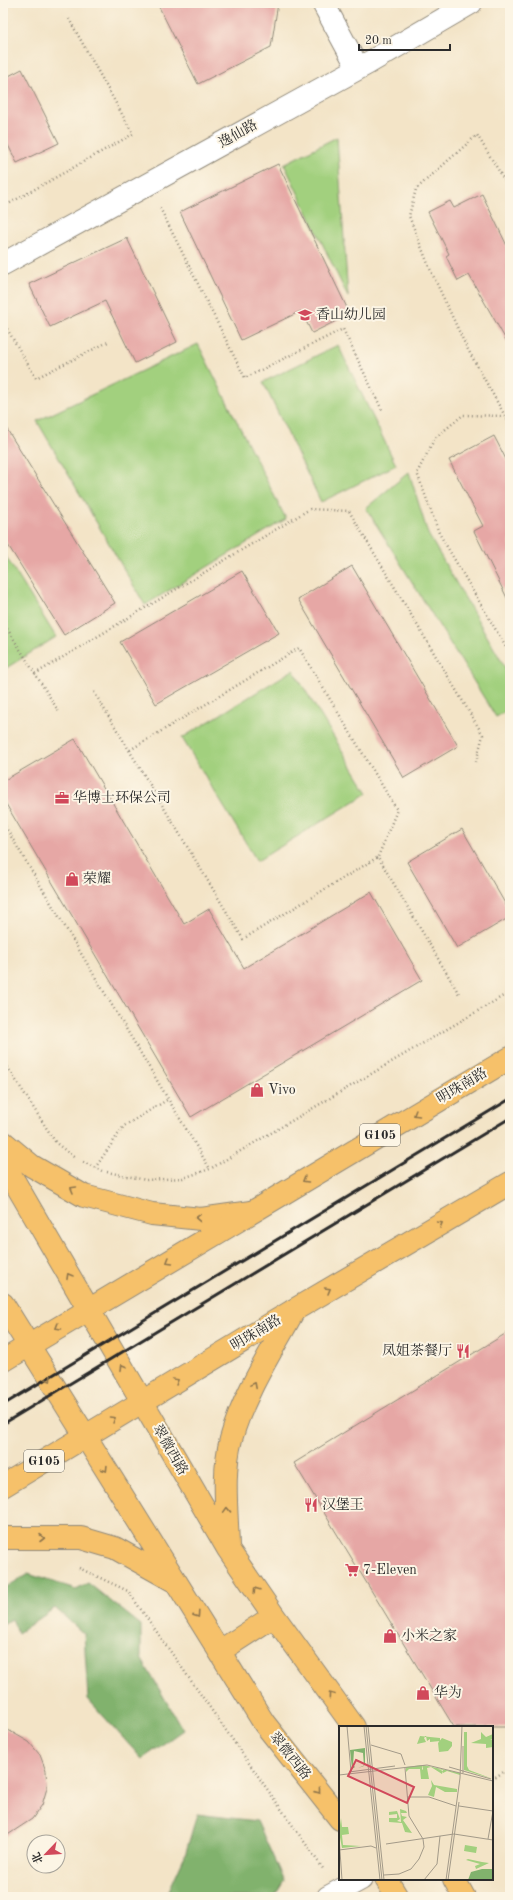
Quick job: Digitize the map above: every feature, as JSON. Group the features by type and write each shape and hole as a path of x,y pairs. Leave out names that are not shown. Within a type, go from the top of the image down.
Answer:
{"main road":[{"name":"明珠南路","path":"3,1361 510,1058"},
{"path":"3,1142 32,1166 84,1196 152,1214 166,1216 201,1219 251,1212"},
{"name":"翠微西路","path":"3,1162 228,1549 353,1726"},
{"name":"明珠南路","path":"3,1486 294,1310 510,1183"},
{"name":"翠微西路","path":"3,1304 264,1723 339,1818"},
{"path":"228,1549 226,1481 231,1440 245,1402 294,1310"},
{"path":"3,1538 82,1538 115,1548 175,1582"},
{"path":"220,1651 274,1616"},
{"path":"387,1880 397,1897"},
{"path":"455,1880 464,1897"}],"street":[{"path":"323,3 358,68"},
{"name":"逸仙路","path":"3,264 358,68 471,3"},
{"path":"328,1897 358,1880"}],"path":[{"path":"3,207 133,134 69,19"},
{"path":"510,189 476,135 416,189 409,216 430,269 466,346 505,416 510,422"},
{"path":"148,184 245,378 343,329 383,412"},
{"path":"3,322 36,378 108,342"},
{"path":"505,416 463,415 435,438 417,473 439,533 510,654"},
{"path":"35,674 310,509 349,512 483,735 476,762"},
{"path":"3,622 59,712"},
{"path":"94,692 243,939 378,857 397,810 299,648 130,750"},
{"path":"3,823 167,1100 210,1169"},
{"path":"378,857 460,994"},
{"path":"3,1060 56,1143 77,1160 103,1172 146,1180 183,1178 210,1169 510,992"},
{"path":"95,1168 124,1126 167,1100"},
{"path":"76,1566 128,1590 326,1873"},
{"path":"493,1778 510,1768"}],"green space":[{"path":"337,137 348,297 284,164"},
{"path":"198,344 286,519 145,605 37,421"},
{"path":"338,345 396,465 321,502 263,382"},
{"path":"409,472 428,534 510,676 510,709 496,717 366,508"},
{"path":"3,552 56,637 3,670"},
{"path":"293,670 368,793 257,861 182,738"},
{"path":"28,1574 76,1589 88,1583 141,1625 141,1658 183,1730 142,1759 88,1699 84,1634 55,1608 18,1633 12,1619 3,1624 3,1589"},
{"path":"197,1814 257,1821 284,1881 274,1897 166,1897 185,1855"}],"building":[{"path":"157,3 278,3 271,47 198,84"},
{"path":"22,69 59,143 17,163 3,135 3,79"},
{"path":"278,164 350,314 312,333 301,311 241,340 180,212"},
{"path":"482,194 510,252 510,347 469,275 458,281 446,256 449,254 428,212 450,201 454,208"},
{"path":"127,238 177,342 135,363 105,301 50,327 29,284"},
{"path":"3,423 115,603 64,635 3,537"},
{"path":"494,436 510,467 510,604 474,531 483,526 449,460"},
{"path":"352,566 458,746 404,778 298,599"},
{"path":"242,571 279,633 156,704 120,642"},
{"path":"75,739 184,924 209,909 244,968 371,892 422,980 191,1117 3,799 3,781"},
{"path":"462,829 510,912 510,917 457,948 407,862"},
{"path":"510,1331 510,1727 453,1726 294,1463"},
{"path":"3,1727 29,1742 40,1755 46,1771 47,1788 42,1805 32,1819 3,1838"}],"railway":[{"path":"3,1405 510,1099"},
{"path":"3,1424 510,1118"}],"place":[{"name":"香山幼儿园","path":"305,315"},
{"name":"华博士环保公司","path":"62,798"},
{"name":"荣耀","path":"72,879"},
{"name":"Vivo","path":"257,1090"},
{"name":"凤姐茶餐厅","path":"463,1351"},
{"name":"汉堡王","path":"311,1505"},
{"name":"7-Eleven","path":"352,1570"},
{"name":"小米之家","path":"390,1636"},
{"name":"华为","path":"423,1693"}]}
